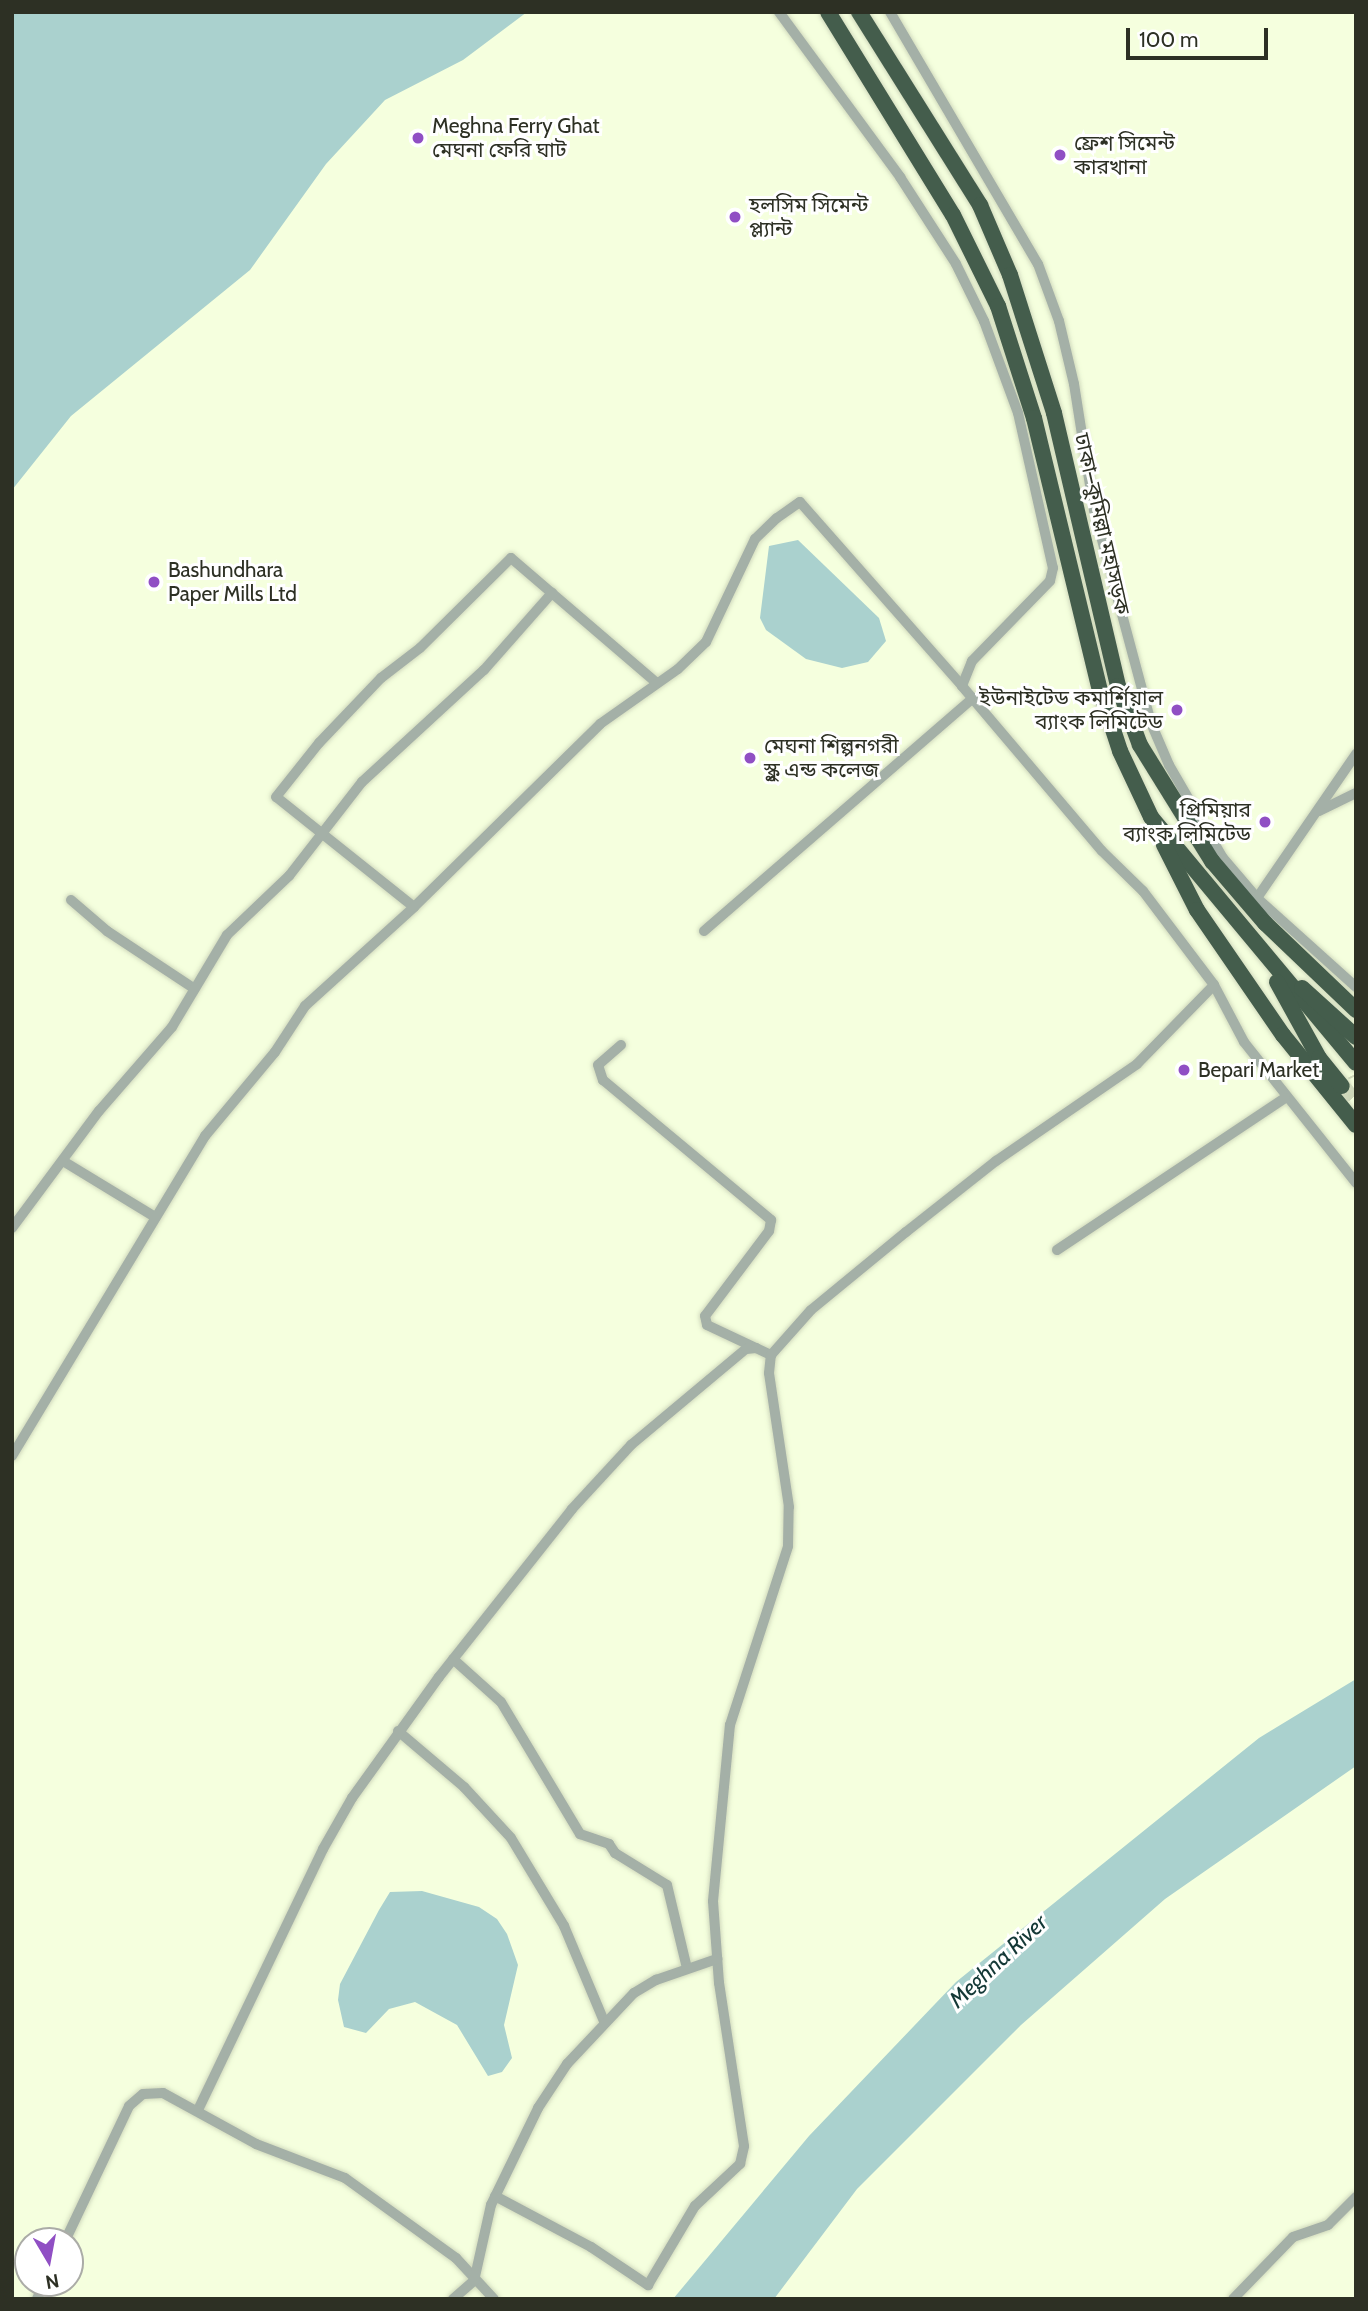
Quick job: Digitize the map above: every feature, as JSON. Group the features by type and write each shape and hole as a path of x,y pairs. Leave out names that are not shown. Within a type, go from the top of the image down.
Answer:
{"highway":[{"name":"ঢাকা–কুমিল্লা মহাসড়ক","path":"828,12 954,215 998,306 1034,418 1100,690 1120,751 1151,817 1197,910 1283,1035 1354,1123"},
{"name":"ঢাকা–কুমিল্লা মহাসড়ক","path":"859,12 980,205 1010,275 1054,413 1118,686 1140,745 1212,861 1265,923 1356,1010"},
{"name":"ঢাকা–কুমিল্লা মহাসড়ক","path":"1151,817 1259,949 1350,1076"},
{"name":"ঢাকা–কুমিল্লা মহাসড়ক","path":"1259,949 1356,1037"},
{"name":"ঢাকা–কুমিল্লা মহাসড়ক","path":"1259,949 1356,1049"},
{"name":"ঢাকা–কুমিল্লা মহাসড়ক","path":"1259,949 1319,1058 1350,1076"}],"street":[{"path":"779,12 900,177 956,264 985,321 1018,413 1054,555 1053,568 1050,581 972,661 962,686"},
{"path":"890,12 1038,264 1062,334 1074,384 1089,490 1151,723 1217,848 1257,898 1356,987"},
{"path":"12,1456 205,1136 275,1052 305,1006 414,907 600,724 657,683 706,642 755,539 800,502 973,698 1102,851 1143,891 1214,985 1244,1042 1285,1098 1356,1183"},
{"path":"414,907 276,797 319,743 511,558 657,683"},
{"path":"12,1228 99,1111 172,1027 228,935 289,876 362,782 484,670 552,593"},
{"path":"704,931 973,698"},
{"path":"1257,898 1356,754"},
{"path":"1316,813 1356,793"},
{"path":"71,900 107,931 195,989"},
{"path":"495,2196 591,2247 643,2285 652,2282 695,2206 742,2158 717,1959 713,1901 730,1725 776,1591 789,1528 769,1373 771,1355 811,1310 906,1232 996,1161 1137,1064 1214,985"},
{"path":"621,1045 598,1065 603,1080 771,1220 769,1231 705,1316 712,1328 771,1355"},
{"path":"1057,1250 1285,1098"},
{"path":"63,1161 155,1217"},
{"path":"198,2110 323,1849 398,1731 572,1509 631,1445 731,1361 756,1348"},
{"path":"453,1659 500,1702 580,1834 609,1844 615,1853 667,1885 687,1968"},
{"path":"398,1731 464,1787 511,1838 564,1926 604,2021"},
{"path":"453,2299 474,2281 495,2196 538,2108 604,2021 634,1993 687,1968 717,1959"},
{"path":"72,2227 136,2098 163,2093 256,2144 345,2178 456,2258 474,2281 494,2299"},
{"path":"1233,2299 1293,2237 1328,2225 1356,2197"}],"water":[{"path":"12,12 527,12 463,60 385,100 326,164 250,270 71,416 12,490"},
{"path":"798,540 879,618 886,641 868,662 842,668 806,659 766,630 760,618 769,546"},
{"name":"Meghna River","path":"1356,1679 1356,1766 1165,1899 1021,2025 857,2189 774,2299 673,2299 809,2136 956,1982 1259,1738"},
{"path":"422,1891 479,1907 497,1919 507,1934 518,1965 504,2025 512,2058 502,2072 488,2076 457,2025 415,2002 389,2009 366,2033 344,2027 338,2000 340,1984 379,1910 390,1892"}],"tunnel":[{"path":"1342,1086 1356,1103"}],"place":[{"name":"Meghna Ferry Ghat মেঘনা ফেরি ঘাট","path":"418,138"},
{"name":"ফ্রেশ সিমেন্ট কারখানা","path":"1060,155"},
{"name":"হলসিম সিমেন্ট প্ল্যান্ট","path":"735,217"},
{"name":"Bashundhara Paper Mills Ltd","path":"154,582"},
{"name":"ইউনাইটেড কমার্শিয়াল ব্যাংক লিমিটেড","path":"1177,710"},
{"name":"মেঘনা শিল্পনগরী স্কুল এন্ড কলেজ","path":"750,758"},
{"name":"প্রিমিয়ার ব্যাংক লিমিটেড","path":"1265,822"},
{"name":"Bepari Market","path":"1184,1070"}]}
